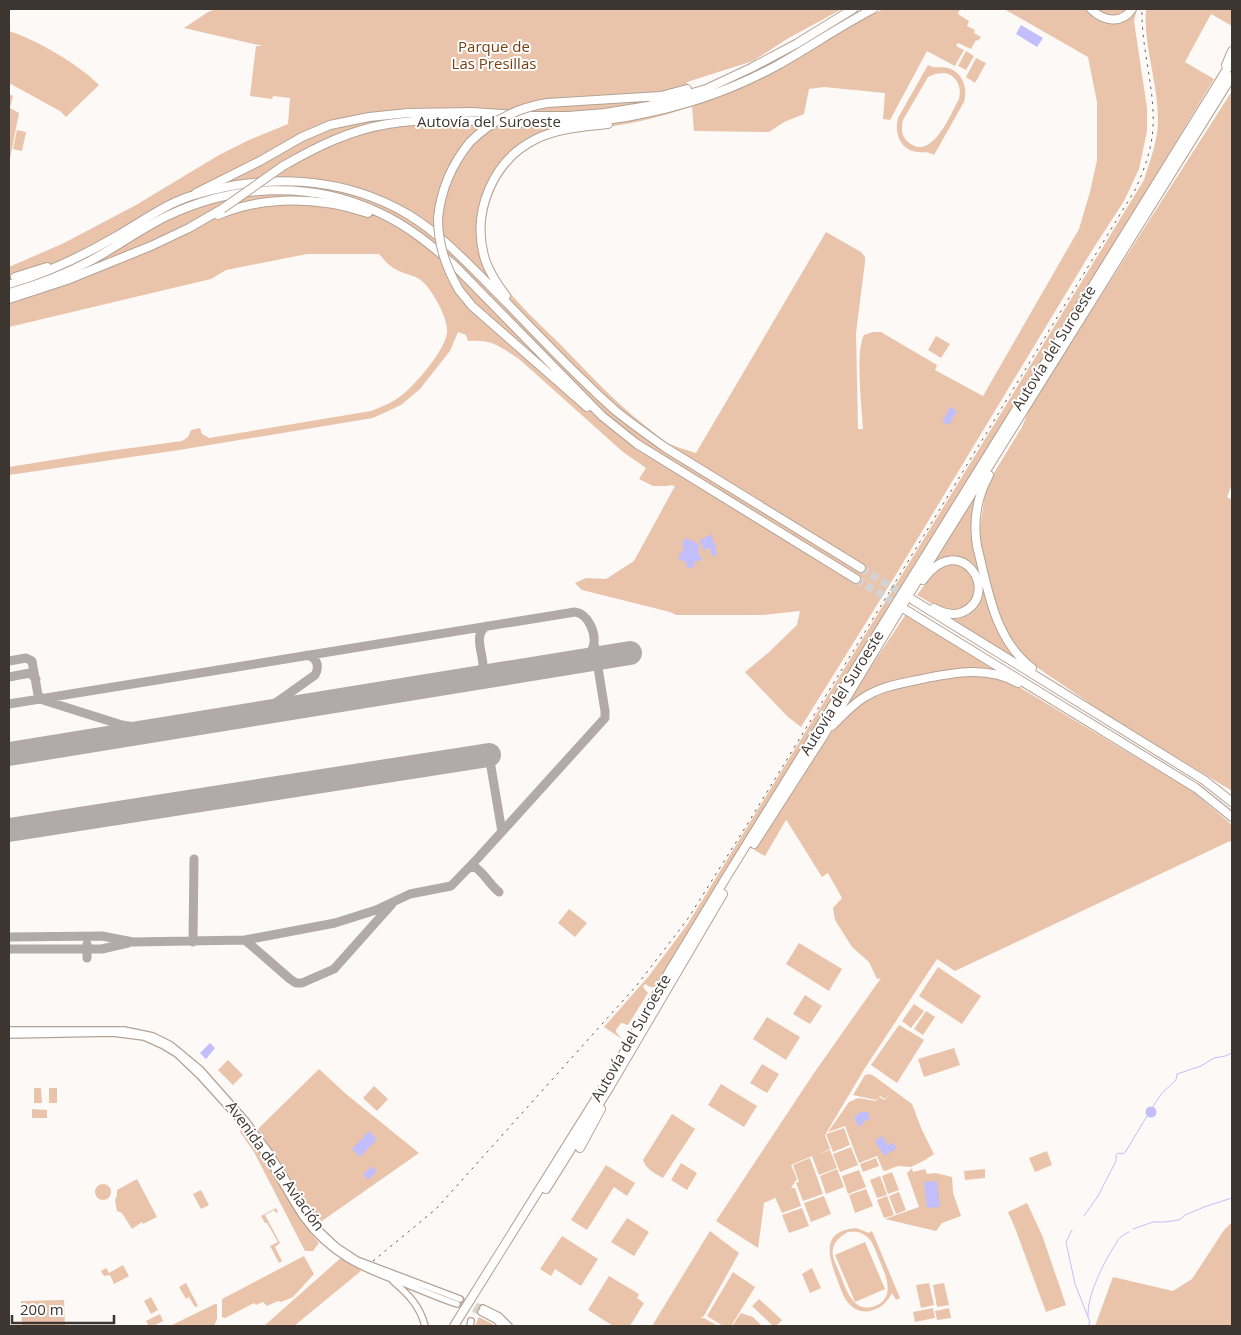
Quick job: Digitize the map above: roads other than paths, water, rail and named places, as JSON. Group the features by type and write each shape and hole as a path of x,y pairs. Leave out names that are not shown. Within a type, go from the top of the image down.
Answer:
{"highway":[{"name":"Autovía del Suroeste","path":"190,196 302,137 330,125 369,117 408,113 472,112 568,116 605,113 648,106 706,89 751,68 796,44 853,9"},
{"name":"Autovía del Suroeste","path":"115,260 189,228 222,209 283,166 334,140 370,127 442,120 569,122 636,116 695,102 738,85 778,65 841,25 873,9"},
{"path":"1091,9 1101,17 1116,20 1127,16 1132,9"},
{"path":"1213,91 1232,51"},
{"name":"Autovía del Suroeste","path":"454,1326 617,1065 670,970 1232,61"},
{"path":"602,416 587,407 493,326 472,306 459,290 444,260 439,238 438,218 447,179 457,158 470,142 487,126 509,113 547,103 661,96 704,85 751,68"},
{"name":"Autovía del Suroeste","path":"460,1326 632,1050 728,885 824,735 1232,76"},
{"path":"1166,184 1176,172 1232,85"},
{"path":"538,334 495,282 484,258 481,242 482,211 486,196 500,169 521,148 535,139 552,132 637,120 695,102"},
{"path":"9,284 38,276 86,254 144,219 190,196 232,185 266,180 321,184 354,191 410,215 462,258 608,404 651,438 861,568"},
{"path":"40,284 90,261 178,211 233,194 269,190 298,190 329,195 357,203 393,219 433,247 454,265 602,416 637,444 856,579"},
{"path":"189,228 227,211 265,203 297,200 325,202 393,219"},
{"path":"9,279 86,254"},
{"path":"9,292 57,280 115,260"},
{"path":"9,299 67,280 115,260"},
{"path":"1010,433 1009,440 984,486 977,508 977,546 992,604 998,624 1010,647 1025,663 1080,703"},
{"path":"870,658 874,656 927,575 938,564 948,561 960,561 970,567 977,576 979,587 972,606 962,612 951,614 939,612 913,600 1204,780 1232,802"},
{"path":"906,610 1031,686 1034,690"},
{"path":"824,735 850,707 876,691 890,686 966,671 997,674 1034,690 1196,788 1232,817"},
{"path":"580,1148 631,1056 632,1050"}],"main road":[{"name":"Avenida de la Aviación","path":"9,1030 120,1029 148,1035 171,1045 200,1069 246,1121 269,1152 310,1218 336,1246 357,1260 458,1302 392,1280 341,1256 316,1233 303,1217 276,1170 243,1123 177,1054 149,1039 130,1035 101,1033 9,1035"},
{"path":"392,1280 416,1304 425,1326"},
{"path":"482,1310 500,1316 504,1325 482,1310"}],"water":[{"path":"1021,25 1043,38 1037,47 1016,34"},
{"path":"950,407 957,411 949,425 942,422"},
{"path":"712,535 716,546 717,553 715,557 710,553 710,548 703,550 702,544 699,541"},
{"path":"685,538 699,545 698,554 702,558 701,561 695,561 691,569 687,567 685,561 679,560 679,555 684,549 682,544"},
{"path":"210,1043 215,1048 206,1059 200,1053"},
{"path":"1151,1106 1157,1112 1151,1118 1145,1112"},
{"path":"861,1112 868,1112 870,1119 863,1122 862,1126 858,1126 854,1117"},
{"path":"369,1131 377,1139 360,1157 352,1149"},
{"path":"882,1136 888,1145 893,1143 897,1148 884,1156 875,1141"},
{"path":"372,1166 377,1171 368,1180 363,1174"},
{"path":"937,1181 940,1207 927,1208 924,1182"}],"waterway":[{"path":"1152,1108 1162,1093 1176,1080 1177,1074 1201,1066 1214,1058 1232,1053"},
{"path":"1084,1216 1098,1196 1116,1161 1116,1155 1118,1153 1123,1154 1126,1151 1147,1116"},
{"path":"1133,1229 1153,1222 1179,1220 1185,1215 1204,1207 1232,1198"},
{"path":"1072,1230 1066,1242 1075,1284 1090,1322 1088,1326"},
{"path":"1088,1316 1090,1298 1102,1268 1118,1240 1129,1232"}],"tunnel":[{"path":"861,568 907,597"},
{"path":"856,579 901,607"},
{"path":"460,1299 483,1308"},
{"path":"457,1304 481,1312"}],"railway":[{"path":"373,1261 436,1209 637,985 687,920 745,828 1135,190 1147,159 1153,127 1152,97 1142,24 1142,9"}],"park label":[{"name":"Parque de Las Presillas","path":"494,56"}]}
